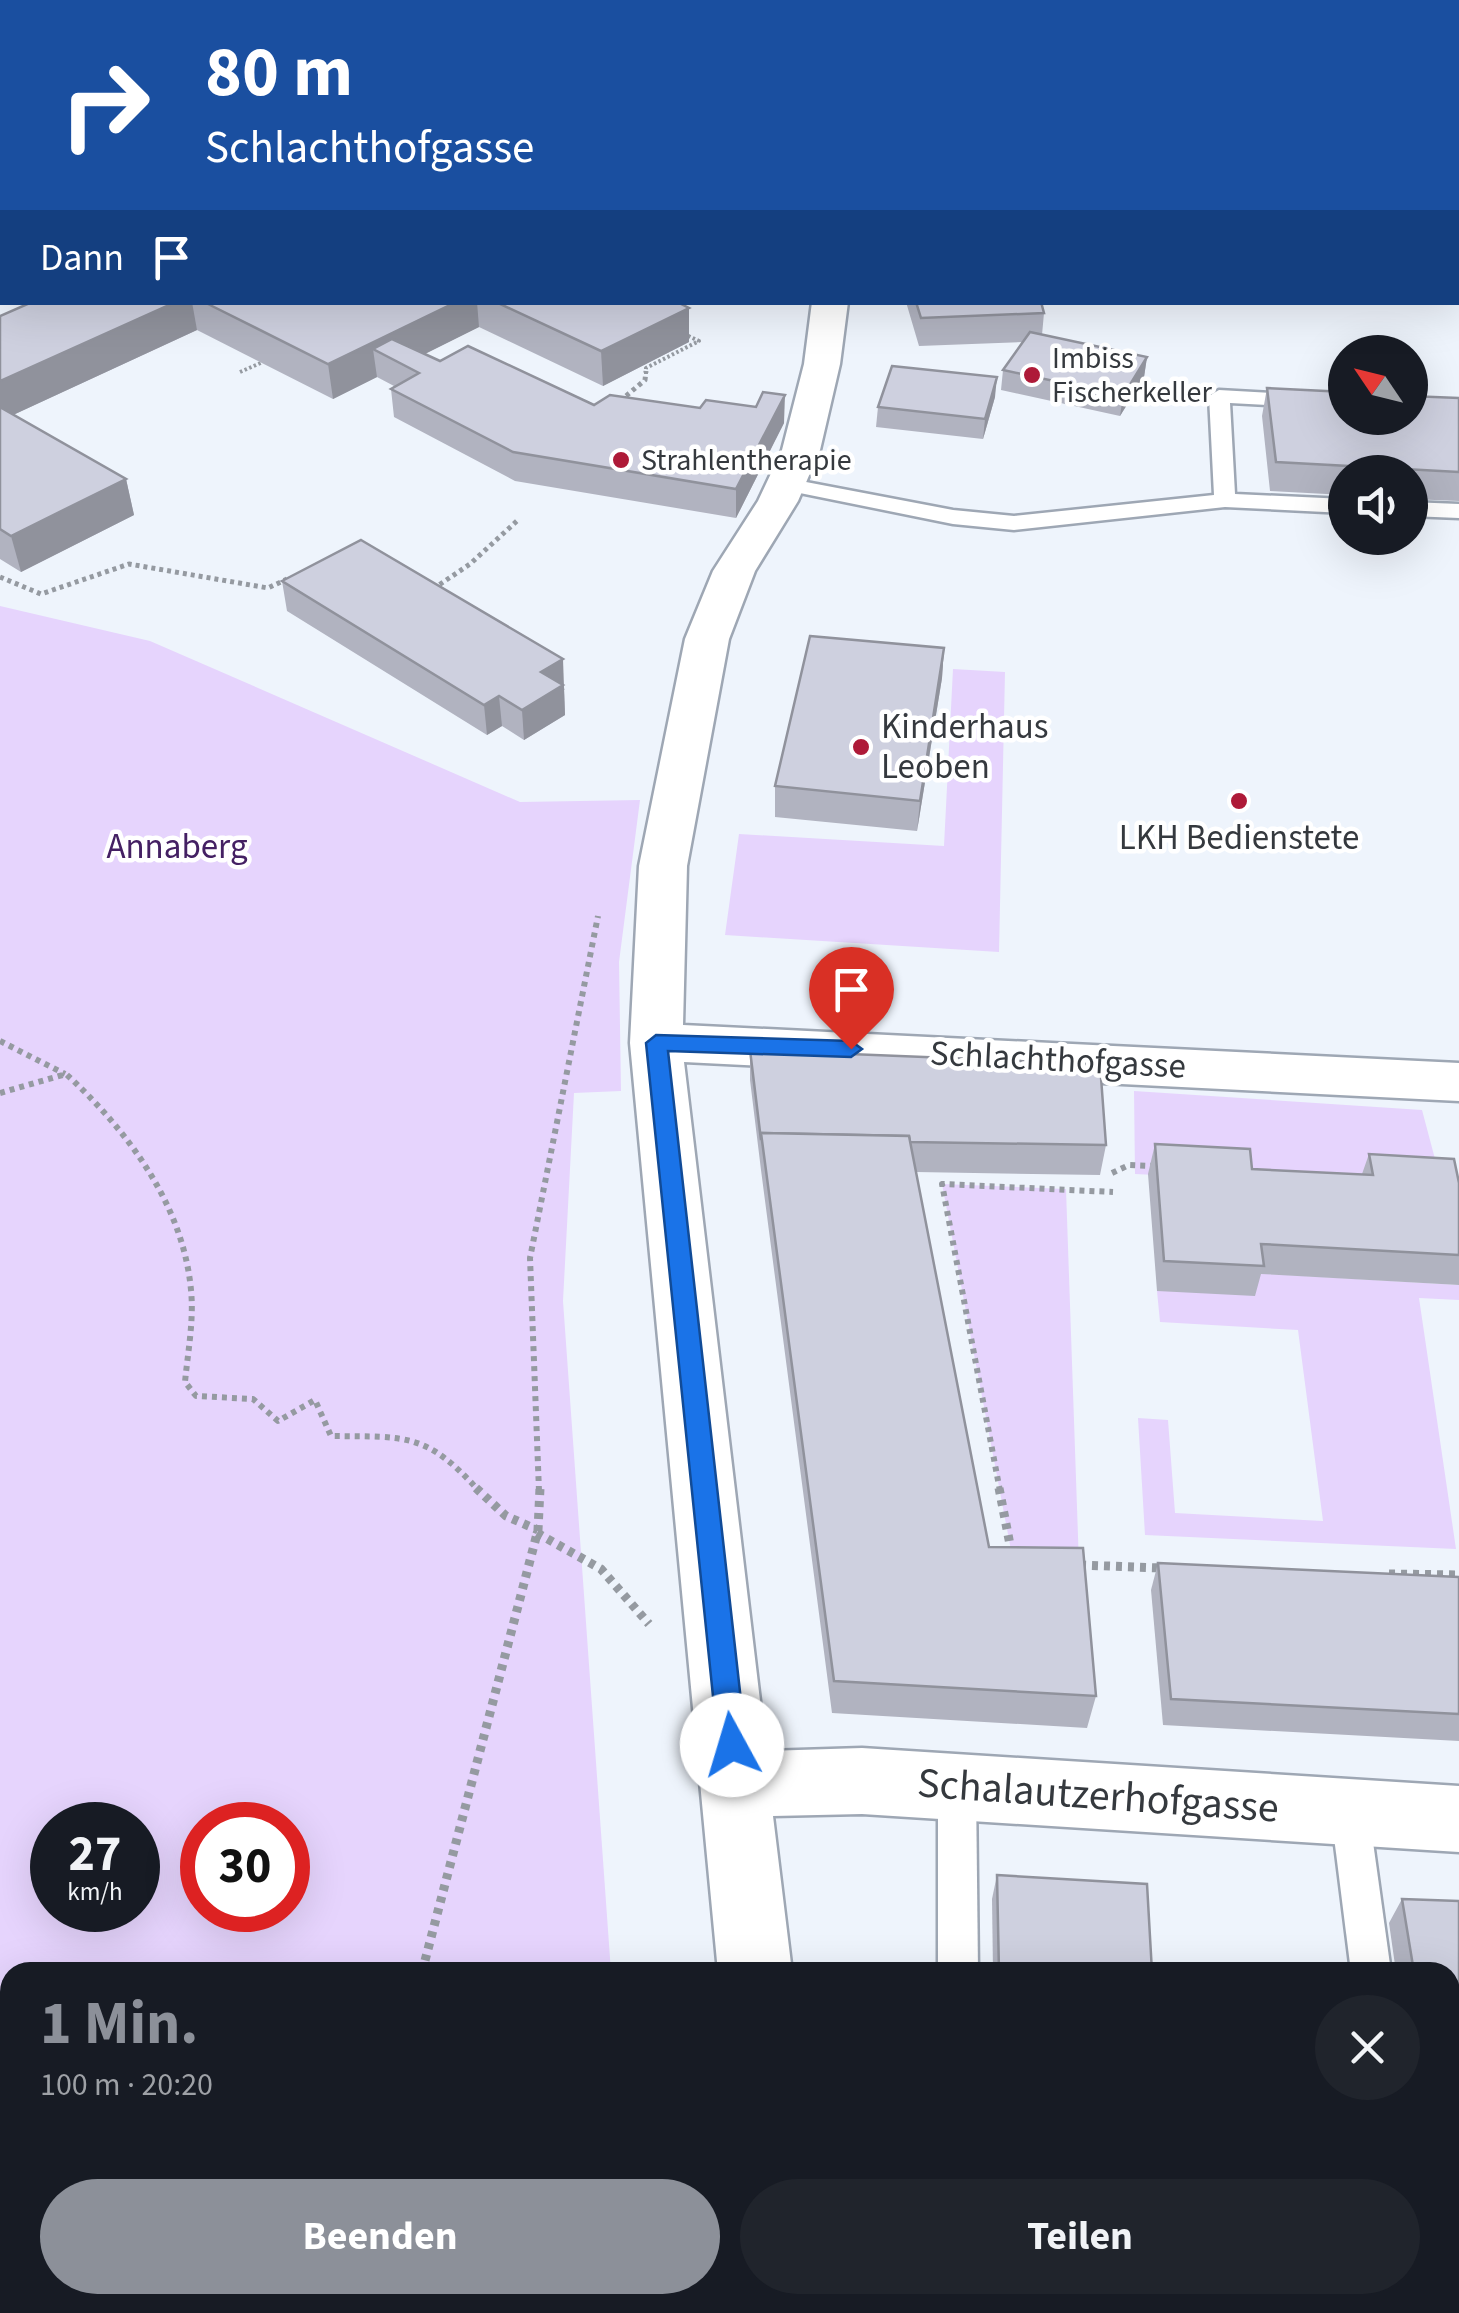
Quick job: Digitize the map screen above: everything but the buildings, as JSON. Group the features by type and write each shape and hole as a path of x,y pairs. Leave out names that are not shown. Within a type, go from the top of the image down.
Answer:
{"street":[{"path":"755,1962 656,1043 663,866 707,639 734,571 785,484 810,415 829,305"},
{"name":"Schlachthofgasse","path":"656,1043 1459,1082"},
{"name":"Schalautzerhofgasse","path":"736,1784 862,1781 1459,1820"}],"lane":[{"path":"1225,500 1219,396 1328,401"},
{"path":"785,484 1014,524 1225,500 1328,505"},
{"path":"1428,510 1459,512"},
{"path":"957,1787 958,1962"},
{"path":"1350,1813 1370,1962"}],"path":[{"path":"606,410 636,392 645,380 646,368 699,340 666,327"},
{"path":"240,372 263,362"},
{"path":"432,590 470,564 518,520"},
{"path":"0,577 41,594 129,564 268,588 303,572"},
{"path":"425,1962 538,1530 541,1448 530,1258 600,907"},
{"path":"0,1041 66,1074 104,1106 167,1200 190,1284 185,1382 196,1396 253,1400 278,1421 315,1400 332,1436 399,1439 432,1447 513,1525 538,1530"},
{"path":"0,1093 66,1074"},
{"path":"1112,1173 1129,1165 1167,1167"},
{"path":"1030,1562 1013,1561 942,1184 1114,1192"},
{"path":"1063,1564 1181,1568"},
{"path":"1380,1574 1459,1576"}],"green space":[{"name":"Annaberg","path":"0,606 150,641 520,802 640,800 619,962 621,1091 574,1093 563,1301 610,1962 0,1962"},
{"path":"953,669 1005,672 999,952 725,935 739,834 944,846"},
{"path":"1134,1091 1422,1110 1443,1189 1135,1174"},
{"path":"942,1184 1066,1189 1079,1565 1013,1561"},
{"path":"1252,1273 1459,1285 1459,1300 1419,1298 1456,1549 1145,1535 1138,1418 1168,1420 1175,1513 1323,1521 1298,1330 1160,1322 1157,1291"}],"place":[{"name":"Imbiss Fischerkeller","path":"1032,375"},
{"name":"Strahlentherapie","path":"621,460"},
{"name":"Kinderhaus Leoben","path":"861,747"},
{"name":"LKH Bedienstete","path":"1239,801"}],"route":[{"path":"732,1745 656,1043 851,1049"}]}
